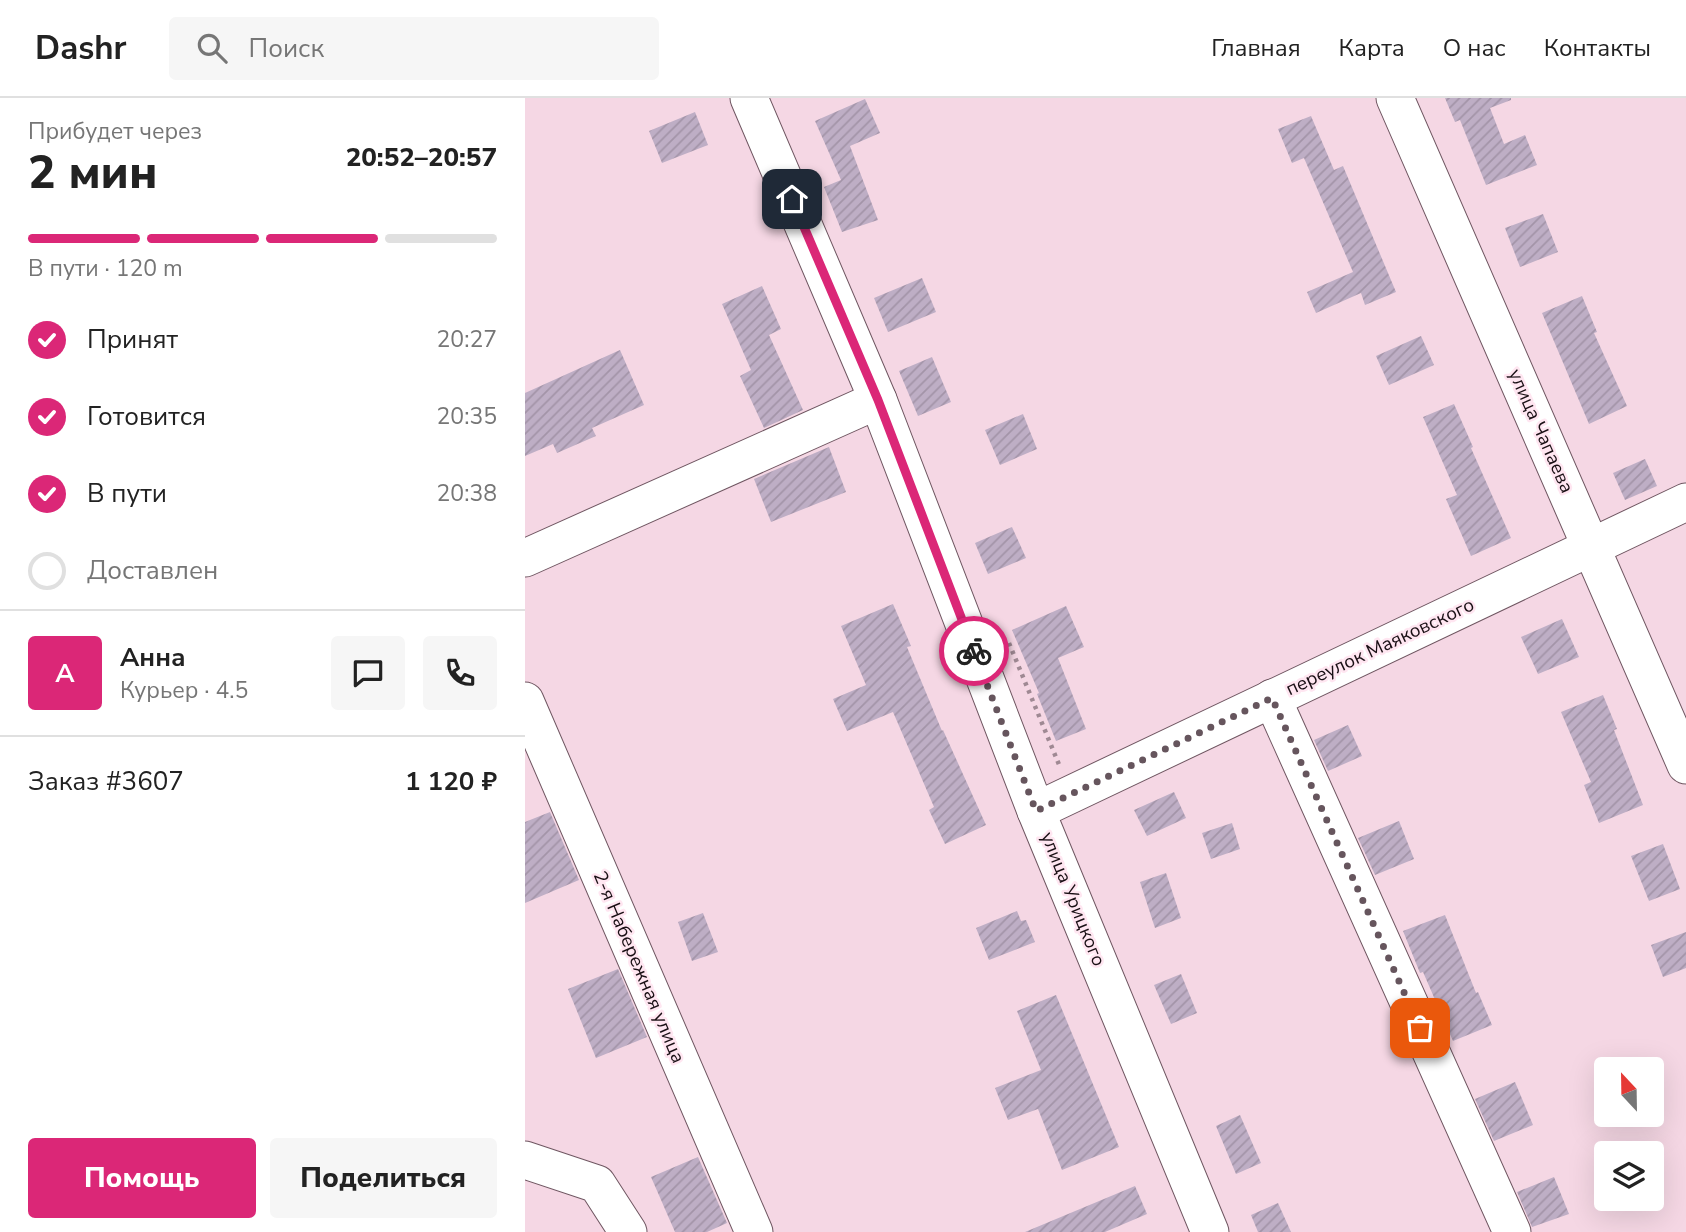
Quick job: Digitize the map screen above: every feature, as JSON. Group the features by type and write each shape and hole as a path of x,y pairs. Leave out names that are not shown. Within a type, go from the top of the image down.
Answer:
{"street":[{"name":"улица Урицкого","path":"749,98 878,400 1036,811 1210,1232"},
{"name":"улица Чапаева","path":"1395,98 1686,765"},
{"path":"525,558 878,400"},
{"name":"переулок Маяковского","path":"1036,811 1686,502"},
{"path":"1272,698 1512,1232"},
{"name":"2-я Набережная улица","path":"525,701 754,1232"},
{"path":"525,1160 597,1184 628,1232"}],"building":[{"path":"1445,98 1511,98 1490,108 1504,144 1525,135 1537,165 1486,185 1460,120 1455,122"},
{"path":"865,99 880,133 850,146 878,220 842,232 824,187 841,180 815,121"},
{"path":"695,112 708,145 662,163 649,131"},
{"path":"1311,116 1334,170 1343,166 1396,292 1365,305 1361,293 1316,313 1307,292 1353,272 1304,158 1292,163 1278,129"},
{"path":"1543,214 1558,252 1520,267 1505,228"},
{"path":"922,278 936,312 888,332 874,298"},
{"path":"762,286 781,329 769,335 803,410 764,428 740,376 751,370 722,304"},
{"path":"1582,296 1597,332 1594,333 1627,406 1589,424 1542,313"},
{"path":"1421,336 1434,365 1389,385 1376,356"},
{"path":"620,350 644,405 592,428 596,436 557,453 553,444 525,456 525,393"},
{"path":"932,357 951,402 918,416 899,371"},
{"path":"1454,404 1511,538 1471,556 1446,499 1457,495 1423,417"},
{"path":"1023,414 1037,449 1000,465 985,430"},
{"path":"829,447 846,492 771,522 754,479"},
{"path":"1645,459 1657,486 1625,500 1613,473"},
{"path":"1012,527 1026,558 988,574 975,543"},
{"path":"893,604 911,646 907,647 942,731 986,825 945,844 929,810 934,807 893,712 847,731 833,699 866,685 841,626"},
{"path":"1066,606 1084,647 1058,658 1086,729 1056,741 1012,630"},
{"path":"1562,619 1579,657 1538,674 1521,637"},
{"path":"1603,695 1643,805 1599,823 1584,785 1591,782 1561,712"},
{"path":"1348,725 1362,756 1328,771 1314,740"},
{"path":"1174,792 1186,818 1147,836 1134,810"},
{"path":"550,812 579,880 525,903 525,822"},
{"path":"1399,821 1414,859 1375,875 1358,838"},
{"path":"1232,823 1240,849 1211,859 1202,833"},
{"path":"1663,844 1680,889 1649,901 1631,856"},
{"path":"1166,873 1181,918 1155,928 1140,882"},
{"path":"1017,911 1021,921 1026,920 1035,942 989,960 976,928"},
{"path":"703,913 718,952 692,961 678,922"},
{"path":"1445,915 1476,993 1478,992 1492,1025 1453,1041 1403,931"},
{"path":"1686,932 1686,968 1663,977 1651,945"},
{"path":"618,969 647,1037 596,1058 568,989"},
{"path":"1181,974 1197,1013 1171,1024 1154,985"},
{"path":"1056,995 1119,1147 1062,1170 1038,1109 1008,1120 995,1088 1041,1070 1017,1011"},
{"path":"1515,1082 1533,1125 1494,1141 1475,1099"},
{"path":"1240,1115 1261,1163 1236,1174 1216,1126"},
{"path":"698,1157 727,1223 707,1232 675,1232 651,1177"},
{"path":"1554,1177 1569,1214 1532,1227 1517,1192"},
{"path":"1135,1186 1147,1214 1105,1232 1025,1232"},
{"path":"1278,1203 1291,1232 1258,1232 1251,1215"}],"way so far":[{"path":"974,651 1036,811 1272,698 1420,1028"}],"route":[{"path":"792,199 878,400 974,651"}]}
